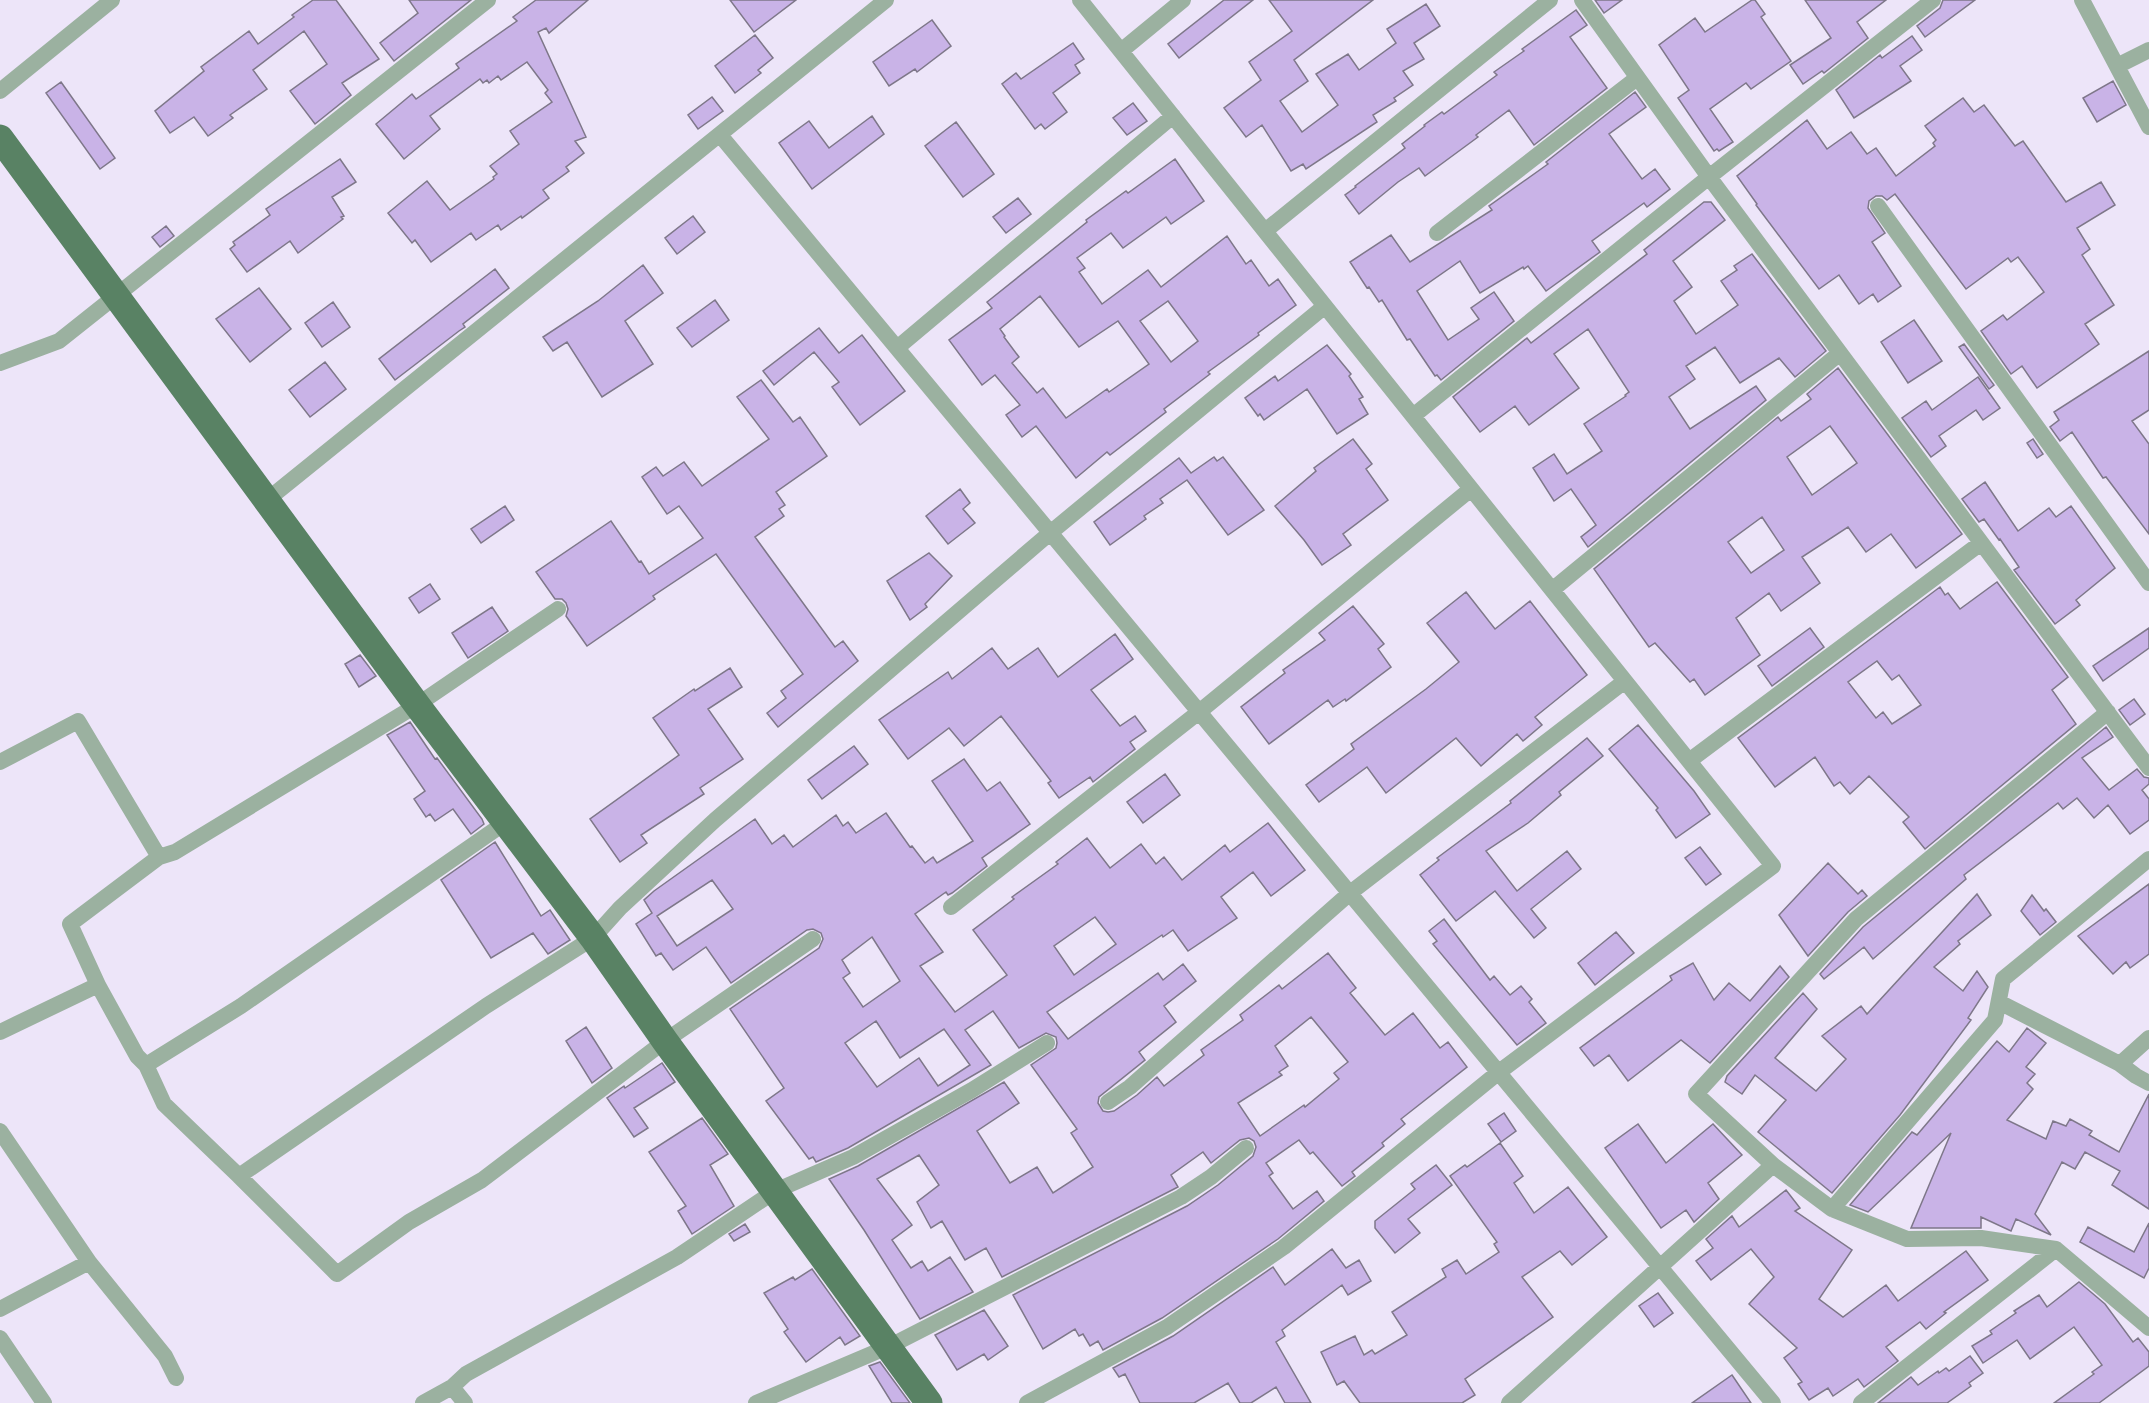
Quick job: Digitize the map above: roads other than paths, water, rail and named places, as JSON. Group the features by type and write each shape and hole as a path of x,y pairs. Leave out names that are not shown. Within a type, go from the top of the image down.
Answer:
{"main road":[{"path":"0,138 417,705 593,938 665,1041 890,1346 929,1403"}],"street":[{"path":"0,91 112,0"},
{"path":"0,363 59,341 488,0"},
{"path":"267,500 886,0"},
{"path":"1027,1403 1167,1327 1284,1247 1499,1072 1773,866 1080,0"},
{"path":"1121,51 1183,0"},
{"path":"1265,231 1550,0"},
{"path":"1582,0 1709,177 2149,768"},
{"path":"1413,416 1933,0"},
{"path":"2082,0 2149,127"},
{"path":"2117,66 2149,50"},
{"path":"1437,233 1637,78"},
{"path":"897,348 1173,116"},
{"path":"720,135 1773,1403"},
{"path":"1878,206 2149,584"},
{"path":"239,1176 486,1006 593,938 620,908 715,820 1050,533 1325,306"},
{"path":"1552,590 1840,353"},
{"path":"951,907 1199,712 1471,489"},
{"path":"1689,761 1981,543"},
{"path":"558,609 417,705 175,852 159,857 70,924 98,985 137,1056 146,1065 164,1104 337,1274 409,1222 482,1180 665,1041 813,939"},
{"path":"1107,1102 1130,1087 1350,893 1625,681"},
{"path":"2108,712 1857,919 1696,1094 1773,1165 1832,1209 1907,1239 1981,1238 2056,1249 2149,1328"},
{"path":"0,762 78,721 159,857"},
{"path":"146,1065 241,1006 506,822"},
{"path":"1832,1209 1995,1020 2003,979 2149,859"},
{"path":"0,1032 98,985"},
{"path":"1999,1002 2120,1064 2149,1083"},
{"path":"2120,1064 2149,1038"},
{"path":"423,1403 452,1387 466,1374 677,1257 775,1191 853,1157 972,1090 1047,1043"},
{"path":"0,1131 89,1262 165,1356 176,1378"},
{"path":"756,1403 890,1346 1181,1197 1211,1177 1246,1148"},
{"path":"1509,1403 1773,1165"},
{"path":"1861,1403 2056,1249"},
{"path":"0,1309 89,1262"},
{"path":"0,1338 44,1403"},
{"path":"452,1387 465,1403"}]}
